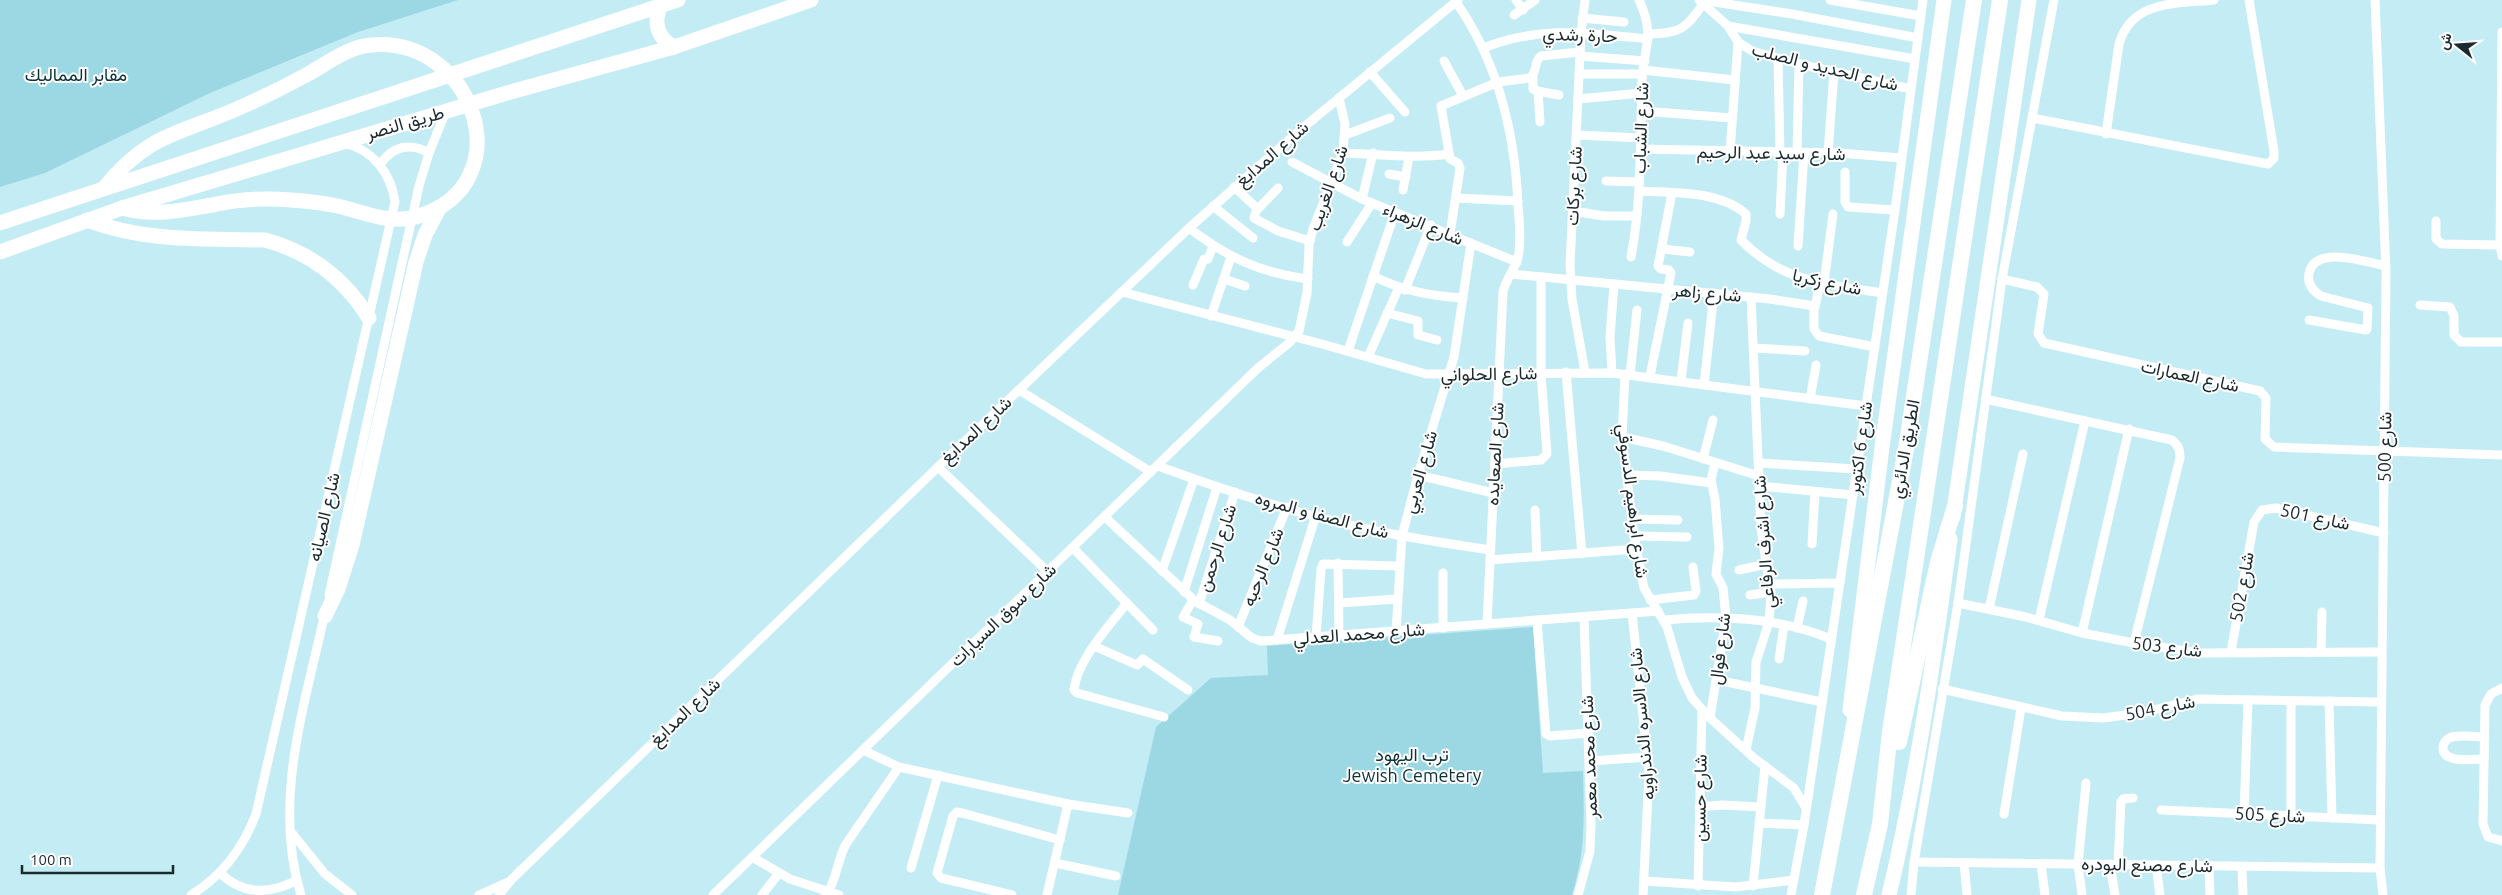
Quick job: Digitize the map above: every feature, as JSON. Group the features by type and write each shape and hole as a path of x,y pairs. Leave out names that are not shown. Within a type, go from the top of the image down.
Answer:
{"highway":[{"name":"طريق النصر","path":"0,222 678,0"},
{"name":"طريق النصر","path":"0,252 122,208 341,142 674,47 811,0"},
{"path":"1837,816 1882,447 1944,0"},
{"name":"الطريق الدائري","path":"1822,895 1906,449 1974,0"},
{"name":"الطريق الدائري","path":"1864,895 1880,824 1890,732 2000,0"},
{"path":"1889,895 1907,814 1939,622 2029,0"},
{"path":"661,5 657,12 658,29 667,43 674,47"},
{"path":"105,187 136,155 162,138 234,110 286,86 360,47 372,45 408,49 438,64 455,79 467,97 474,115 477,135 476,155 469,174 456,192 440,206 409,218 387,219 314,202 254,200 158,214 122,208"},
{"path":"324,616 348,560 416,262 425,235 440,206"},
{"path":"87,220 123,232 152,237 265,240 279,244 304,254 329,270 351,292 369,318"},
{"path":"1880,824 1936,572 1955,506"}],"street":[{"path":"1516,0 1523,10"},
{"path":"1514,16 1536,0"},
{"name":"شارع بركات","path":"1585,0 1581,33 1570,279 1585,372"},
{"name":"شارع الشباب","path":"1631,256 1637,216 1643,111 1643,72 1648,36 1646,20 1639,0"},
{"path":"1830,0 1921,16"},
{"name":"شارع 6 اكتوبر","path":"1791,895 1804,825 1853,495 1895,210 1923,0"},
{"path":"1911,895 1914,862 1958,603 1984,399 2002,279 2054,0"},
{"path":"2106,134 2119,44 2123,29 2132,18 2154,6 2214,0"},
{"path":"2032,118 2264,164 2271,162 2274,151 2249,0"},
{"name":"شارع 500","path":"2375,0 2386,266 2384,532 2380,702 2380,868 2383,895"},
{"name":"شارع الصعايده","path":"1457,1 1484,48 1498,82 1515,151 1520,241 1517,262 1512,274 1506,280 1503,292 1487,624"},
{"name":"شارع المدابغ","path":"499,895 512,879 938,467 1234,186 1457,1"},
{"path":"1701,1 1792,14 1918,38"},
{"name":"حارة رشدي","path":"1484,48 1525,35 1561,31 1648,36 1680,31 1690,22 1701,1"},
{"name":"شارع الحديد و الصلب","path":"1701,1 1728,26 1738,42 1752,50 1778,59 1911,89"},
{"path":"1582,18 1624,22"},
{"path":"1728,26 1915,59"},
{"path":"2502,32 2500,245 2502,256"},
{"path":"1730,152 1738,42"},
{"path":"1559,95 1533,89 1533,77 1539,57 1580,54 1645,61"},
{"path":"1778,59 1782,153 1780,214"},
{"path":"1444,61 1463,96"},
{"path":"1798,246 1801,153 1799,64"},
{"path":"1370,72 1405,112"},
{"path":"1579,74 1643,72 1735,80"},
{"path":"1828,153 1834,72"},
{"path":"1450,234 1460,168 1458,162 1451,159 1440,108 1442,105 1498,82 1533,77"},
{"path":"1537,91 1540,122"},
{"path":"1578,98 1642,93"},
{"name":"شارع الغريب","path":"1295,338 1302,320 1308,279 1310,241 1318,212 1343,153 1345,136 1339,98"},
{"path":"1643,111 1732,118"},
{"name":"شارع الصيانه","path":"301,895 297,880 291,832 291,770 417,195 429,153 446,112"},
{"path":"1345,136 1390,118"},
{"path":"1577,135 1641,138"},
{"name":"شارع الصيانه","path":"191,895 220,873 237,852 256,814 395,202 390,182 380,164 366,152 341,142"},
{"path":"380,164 388,154 399,148 418,147 429,153"},
{"name":"شارع سيد عبد الرحيم","path":"1641,149 1828,153 1901,158"},
{"path":"1343,153 1409,157 1450,154"},
{"path":"1362,199 1373,154"},
{"path":"1403,190 1409,157"},
{"name":"شارع الزهراء","path":"1292,162 1362,199 1431,225 1517,262"},
{"path":"1844,172 1845,202 1848,207 1895,210"},
{"path":"1389,174 1406,177"},
{"name":"شارع زكريا","path":"1606,181 1672,193 1706,196 1743,212 1746,221 1740,237 1744,243 1786,274 1822,283 1882,293"},
{"path":"1234,186 1257,210"},
{"path":"1278,188 1257,210 1254,218 1278,231 1310,241"},
{"path":"1650,376 1671,272 1658,267 1672,193"},
{"path":"1456,198 1518,201"},
{"path":"1346,242 1372,203"},
{"path":"1213,206 1253,238"},
{"path":"1573,211 1604,216 1637,216"},
{"path":"1348,351 1396,212"},
{"path":"1833,214 1822,283 1815,307 1814,329 1819,336 1874,347"},
{"path":"2436,221 2436,239 2442,244 2500,245"},
{"path":"1368,357 1431,225"},
{"path":"1189,228 1231,257 1270,272 1308,279"},
{"name":"شارع العربي","path":"1396,631 1402,536 1418,475 1450,375 1471,243"},
{"path":"1193,285 1204,259 1208,259 1213,246"},
{"path":"1662,248 1690,252"},
{"path":"2309,320 2367,329 2368,308 2315,293 2309,280 2311,267 2316,262 2328,256 2386,266"},
{"path":"1211,316 1231,257"},
{"name":"شارع زاهر","path":"1512,274 1751,297 1815,307"},
{"path":"1374,276 1402,289 1424,295 1463,298"},
{"path":"1494,464 1542,460 1546,456 1541,373 1541,277"},
{"path":"1224,279 1246,286"},
{"name":"شارع العمارات","path":"2002,279 2037,287 2044,294 2038,334 2044,343 2260,391 2266,398 2264,435 2270,446 2385,452"},
{"path":"1612,373 1610,337 1614,284"},
{"name":"شارع الحلواني","path":"1122,292 1348,351 1409,371 1450,375 1566,372 1627,374 1866,406"},
{"path":"1704,385 1714,293"},
{"name":"شارع اشرف الرفاعي","path":"1746,750 1755,708 1758,655 1768,622 1770,588 1762,540 1751,297"},
{"path":"2420,305 2450,307 2454,316 2454,334 2461,342 2502,342"},
{"name":"شارع ابراهيم الدسوقي","path":"1637,310 1627,374 1622,437 1634,536 1644,588 1664,620 1687,689 1702,710 1746,750 1794,788 1806,808"},
{"path":"1388,313 1418,321 1418,335 1437,340"},
{"path":"1681,381 1688,323"},
{"name":"شارع سوق السيارات","path":"713,895 1258,368 1295,338"},
{"path":"1754,348 1805,351"},
{"path":"1810,399 1816,365"},
{"path":"1566,372 1582,554"},
{"name":"شارع الصفا و المروه","path":"1019,390 1154,469 1316,515 1490,555 1537,557 1637,549"},
{"path":"1984,399 2129,429 2172,440 2180,450 2134,644"},
{"path":"1704,459 1713,420"},
{"path":"2039,620 2086,421"},
{"path":"2082,632 2129,429"},
{"path":"1622,437 1647,442 1759,476"},
{"path":"2385,452 2502,454"},
{"path":"1989,610 2023,454"},
{"name":"شارع فوال","path":"1710,718 1726,618 1723,588 1716,574 1719,548 1715,499 1711,483 1715,463"},
{"path":"1759,463 1856,469"},
{"path":"938,467 1048,571"},
{"path":"1418,475 1493,493"},
{"path":"1626,475 1660,476 1711,483"},
{"path":"1162,571 1194,479"},
{"path":"1760,486 1853,495"},
{"path":"1184,592 1217,487"},
{"name":"شارع الرحمن","path":"1218,641 1194,637 1197,623 1183,617 1196,602 1236,492"},
{"path":"1812,544 1815,492"},
{"name":"شارع الرحبه","path":"1238,627 1287,507"},
{"name":"شارع 501","path":"2254,522 2256,515 2269,508 2384,532"},
{"path":"1535,510 1537,557"},
{"path":"1277,640 1316,515"},
{"name":"شارع محمد العدلي","path":"1105,517 1196,602 1226,618 1255,640 1339,636 1658,611"},
{"path":"1632,519 1678,520"},
{"name":"شارع 502","path":"2231,652 2254,522"},
{"path":"1634,536 1687,537"},
{"path":"1073,548 1153,630"},
{"path":"1316,637 1321,567 1325,563 1399,566"},
{"path":"1338,563 1339,636"},
{"path":"1739,570 1767,564"},
{"path":"1650,600 1694,595 1696,591 1693,567"},
{"path":"1443,573 1443,628"},
{"path":"1750,595 1770,588 1840,583"},
{"path":"1339,603 1397,599"},
{"path":"1796,628 1803,601"},
{"path":"1127,603 1084,662 1074,686 1075,691 1164,717"},
{"name":"شارع 503","path":"1958,603 2039,620 2134,644 2199,652 2381,652"},
{"path":"2321,652 2322,612"},
{"name":"شارع الاسره الدندراويه","path":"1632,613 1648,757 1649,795 1643,895"},
{"name":"شارع محمد معمر","path":"1578,895 1590,851 1592,825 1584,617"},
{"path":"1664,620 1726,618 1768,622 1796,628 1831,639"},
{"path":"1537,620 1546,734 1550,736 1589,733"},
{"path":"1779,658 1784,625"},
{"path":"1094,646 1137,665 1143,659 1188,690"},
{"path":"1717,680 1822,702"},
{"path":"2502,688 2491,694 2485,705 2483,829 2492,840 2502,841"},
{"name":"شارع 504","path":"1942,690 2062,716 2104,718 2146,712 2197,699 2380,702"},
{"path":"2244,814 2248,700"},
{"path":"2291,701 2291,816"},
{"path":"2329,701 2332,818"},
{"path":"2004,814 2021,708"},
{"name":"شارع حسين","path":"1689,895 1695,886 1700,807 1702,710"},
{"path":"2484,759 2451,759 2445,755 2443,748 2445,741 2451,737 2485,737"},
{"path":"862,750 899,767 1068,804 1128,813"},
{"path":"1590,761 1648,757"},
{"path":"1758,889 1759,823 1765,766"},
{"path":"827,894 834,882 840,855 846,844 899,767"},
{"path":"911,868 938,775"},
{"path":"2082,895 2078,864 2086,783"},
{"path":"2115,895 2114,864 2121,802 2123,799 2132,798"},
{"path":"1048,895 1068,804"},
{"path":"1700,807 1722,805 1761,807"},
{"name":"شارع 505","path":"2161,810 2380,820"},
{"path":"1012,895 941,878 937,873 953,816 957,812 966,814 1060,840"},
{"path":"1759,823 1804,825"},
{"path":"291,832 325,874 352,895"},
{"path":"752,857 779,873 827,894 839,895"},
{"name":"شارع مصنع البودره","path":"1914,862 2380,868"},
{"path":"1055,863 1116,876"},
{"path":"1964,863 1967,895"},
{"path":"2041,864 2045,895"},
{"path":"2156,865 2160,895"},
{"path":"2209,866 2210,895"},
{"path":"2242,866 2242,895"},
{"path":"220,873 230,883 242,890 256,894 271,893 285,889 297,880"},
{"path":"762,895 779,873"},
{"name":"شارع المدابغ","path":"479,895 512,879"},
{"path":"1645,881 1758,889 1794,880"}],"green space":[{"name":"مقابر المماليك","path":"0,0 458,0 358,32 210,93 45,173 0,187"},
{"name":"ترب اليهود Jewish Cemetery","path":"1533,627 1543,773 1583,771 1584,818 1582,848 1572,895 1118,895 1156,727 1211,678 1268,675 1267,646"}]}
